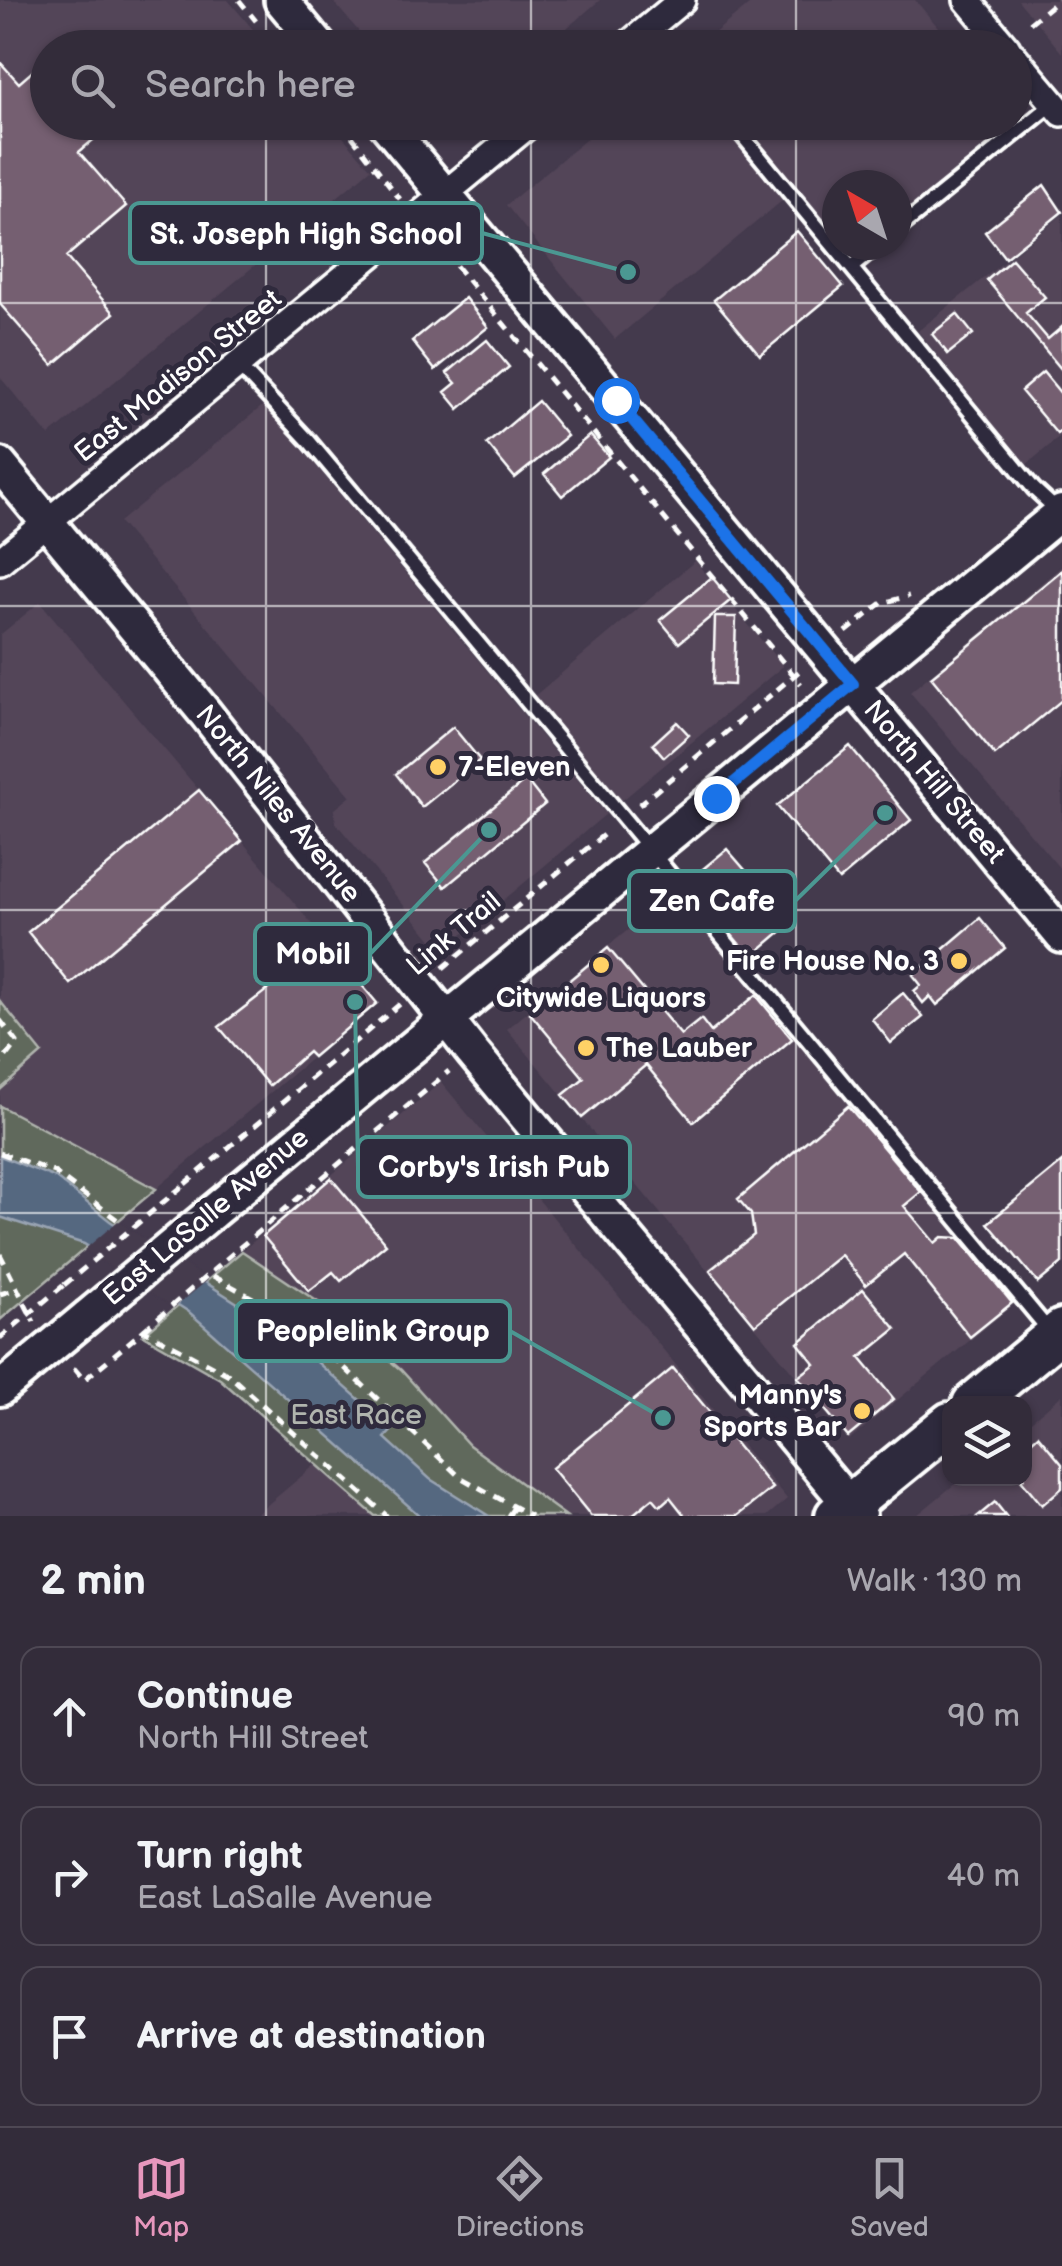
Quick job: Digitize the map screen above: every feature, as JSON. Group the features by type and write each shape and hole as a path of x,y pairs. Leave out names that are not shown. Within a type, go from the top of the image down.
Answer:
{"main road":[{"path":"983,1396 1059,1338"},
{"path":"848,1512 942,1430"}],"street":[{"path":"281,0 306,30"},
{"path":"646,30 682,0"},
{"path":"967,0 992,30"},
{"path":"1032,77 1058,108"},
{"name":"North Hill Street","path":"399,140 1062,936"},
{"name":"East Madison Street","path":"0,561 510,140"},
{"name":"North Niles Avenue","path":"0,464 848,1512"},
{"name":"East LaSalle Avenue","path":"0,1388 1061,512"}],"lane":[{"path":"651,26 654,30"},
{"path":"1032,128 1058,108"},
{"path":"745,140 1034,488 1061,512"},
{"path":"912,219 1016,140"},
{"path":"852,267 861,260"},
{"path":"238,365 309,442 1059,1338"}],"path":[{"path":"1030,23 1058,0"},
{"path":"355,140 405,205"},
{"path":"425,229 798,673 802,684"},
{"path":"845,633 882,603 913,596"},
{"name":"Link Trail","path":"0,1338 798,673"},
{"path":"0,1020 16,1042 0,1064"},
{"path":"84,1380 449,1071"},
{"path":"0,1153 54,1172 119,1220"},
{"path":"0,1254 28,1315"},
{"path":"213,1276 295,1322 460,1477 531,1516"},
{"path":"0,1294 17,1289"},
{"path":"144,1330 229,1375 386,1516"},
{"path":"508,1516 515,1506"}],"shaded area":[{"path":"0,0 228,0 254,30 30,30 30,140 346,140 371,169 49,436 0,377"},
{"path":"332,0 600,0 564,30 358,30"},
{"path":"755,0 915,0 941,30 718,30"},
{"path":"1018,0 1062,0 1062,53"},
{"path":"585,140 733,140 783,200 615,339 506,205"},
{"path":"754,140 992,140 912,205 912,170 822,170 822,218"},
{"path":"1062,215 1062,435 1026,465 918,331"},
{"path":"265,404 606,814 442,952 336,823 334,810 351,796 119,522"},
{"path":"695,561 783,666 619,803 532,698"},
{"path":"1062,566 1062,871 910,692"},
{"path":"40,602 378,1002 156,1189 0,1106 0,1090 42,1053 0,1001 0,635"},
{"path":"673,893 1014,1304 849,1440 507,1029"},
{"path":"441,1082 787,1499 767,1516 566,1516 469,1445 401,1370 330,1310 242,1251"},
{"path":"1062,1395 1062,1516 916,1516 952,1486 1032,1486 1032,1420"},
{"path":"315,1465 375,1516 254,1516"}],"green space":[{"path":"0,1001 42,1053 0,1090"},
{"path":"0,1106 156,1189 0,1320"},
{"name":"East Race","path":"242,1251 330,1310 401,1370 469,1445 566,1516 375,1516 220,1379 143,1335"}],"water":[{"name":"East Race","path":"0,1156 56,1178 110,1221 284,1333 393,1429 385,1438 430,1479 489,1516 420,1516 189,1312 84,1244 0,1217"}],"pier":[{"path":"118,1221 208,1280 174,1308 84,1250"}],"building":[{"path":"0,62 19,83 30,73 30,140 93,140 79,152 126,206 66,257 114,313 53,365 0,304"},
{"path":"1044,185 1062,212 1005,258 985,232"},
{"path":"797,231 843,286 760,355 714,300"},
{"path":"1012,259 1045,297 1026,313 1048,339 1062,327 1062,370 987,280"},
{"path":"465,298 488,327 435,370 412,341"},
{"path":"957,314 973,334 948,354 932,334"},
{"path":"487,340 509,367 459,409 445,392 456,383 447,373"},
{"path":"1043,372 1062,395 1062,430 1057,434 1021,391"},
{"path":"538,401 567,436 515,478 487,444"},
{"path":"590,435 609,457 562,496 544,474"},
{"path":"1062,570 1062,700 995,755 931,677"},
{"path":"712,577 731,600 679,643 660,620"},
{"path":"715,617 736,617 734,685 713,684"},
{"path":"677,722 689,735 664,757 653,744"},
{"name":"7-Eleven","path":"453,727 480,760 422,807 396,774"},
{"path":"850,746 911,820 839,880 777,806"},
{"path":"526,780 545,804 445,887 425,863"},
{"path":"199,790 242,841 70,984 28,932"},
{"path":"727,849 791,923 750,958 686,883"},
{"name":"Fire House No. 3","path":"980,918 1005,948 937,1005 930,996 923,1003 914,991 921,985 913,975"},
{"path":"321,937 377,1003 313,1057 308,1052 269,1086 219,1027 298,966 294,960"},
{"path":"608,948 681,1035 701,1019 711,1032 756,995 792,1039 693,1122 646,1065 582,1118 563,1095 584,1078 530,1013"},
{"path":"903,993 923,1017 891,1043 872,1019"},
{"path":"848,1106 921,1192 904,1206 935,1243 942,1237 959,1238 1012,1303 970,1337 904,1254 866,1285 841,1255 755,1325 710,1270 754,1235 751,1214 738,1199"},
{"path":"1062,1162 1062,1263 1038,1283 988,1223"},
{"path":"331,1178 386,1244 341,1281 333,1272 309,1291 263,1236"},
{"path":"863,1289 896,1329 860,1358 894,1399 848,1437 798,1377 815,1364 798,1343"},
{"path":"673,1368 772,1488 737,1516 685,1516 670,1497 660,1506 653,1498 631,1516 591,1516 552,1468"},
{"path":"1038,1435 1062,1464 1062,1488 1042,1505 1027,1486 1032,1486 1032,1440"},
{"path":"995,1502 1006,1516 978,1516"}],"place":[{"name":"St. Joseph High School","path":"628,272"},
{"name":"7-Eleven","path":"438,767"},
{"name":"Zen Cafe","path":"885,813"},
{"name":"Mobil","path":"489,830"},
{"name":"Fire House No. 3","path":"959,961"},
{"name":"Citywide Liquors","path":"601,965"},
{"name":"Corby's Irish Pub","path":"355,1002"},
{"name":"The Lauber","path":"586,1048"},
{"name":"Manny's Sports Bar","path":"862,1411"},
{"name":"Peoplelink Group","path":"663,1418"}],"route":[{"path":"616,400 853,684 716,798"}]}
